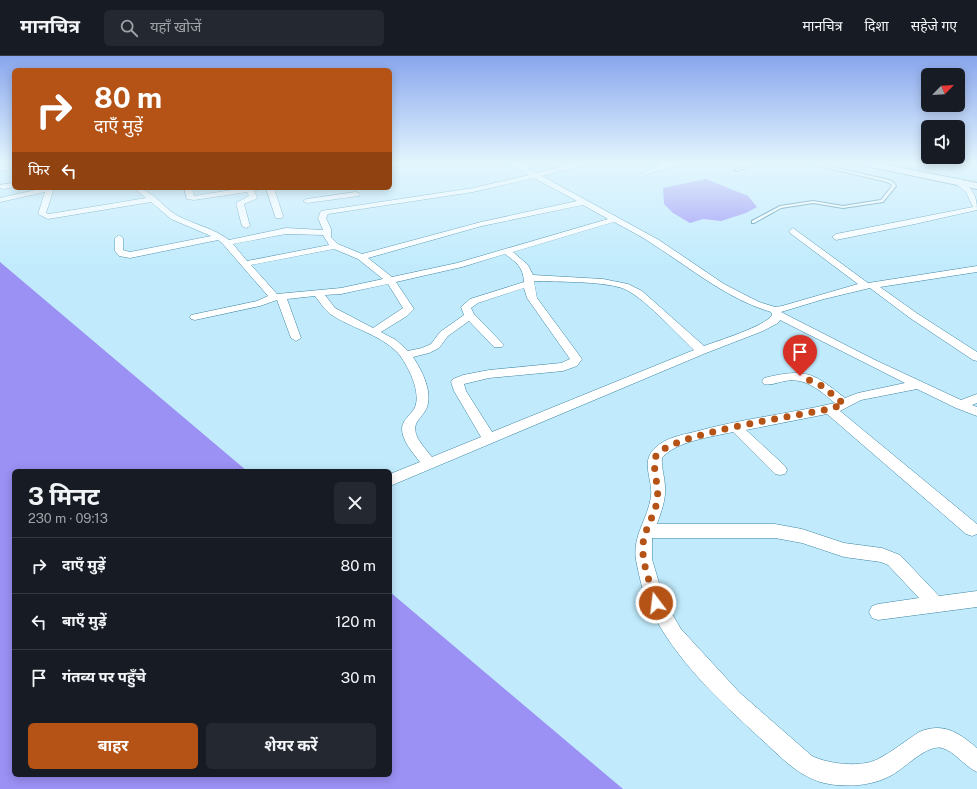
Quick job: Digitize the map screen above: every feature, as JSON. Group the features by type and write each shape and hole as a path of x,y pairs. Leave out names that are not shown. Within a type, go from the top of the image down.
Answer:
{"street":[{"path":"47,198 42,214 48,217 151,200 174,217 222,240 277,296 296,338"},
{"path":"246,226 240,203 243,200 251,198"},
{"path":"273,198 279,216"},
{"path":"307,200 316,198"},
{"path":"359,198 366,207"},
{"path":"373,333 404,314 409,308 390,280 361,257 335,246 329,239 322,218 324,213 421,198"},
{"path":"577,198 656,242 721,286 917,384 977,412"},
{"path":"836,237 915,222 977,208 972,198"},
{"path":"361,257 481,224 584,202"},
{"path":"195,317 260,303 277,296 319,294 459,265 614,220"},
{"path":"119,238 119,251 122,254 130,255 286,231 327,233"},
{"path":"793,231 870,286 977,357"},
{"path":"244,264 335,246"},
{"path":"489,438 460,391 457,382 460,379 475,376 563,367 573,363 576,359 532,298 528,281 528,273 525,268 508,252"},
{"path":"392,479 489,438 769,325 774,322 776,313 783,309 826,295 870,286 977,269"},
{"path":"498,345 466,312 466,307 474,301 528,281 592,281 625,286 639,293 702,351"},
{"path":"319,294 334,312 394,344 406,355 414,367 423,396 420,409 410,422 410,435 429,463"},
{"path":"406,355 425,351 435,346 444,334 470,316"},
{"path":"965,348 977,346"},
{"path":"768,380 800,376 822,386 837,407 972,529"},
{"path":"917,384 858,397 837,407 735,427 678,441 660,451 655,457 654,465 658,486 658,496 643,547 644,559 656,603 663,618 688,651 733,700 804,764 820,771 837,774 867,774 884,768 926,739 942,737 956,744 977,761"},
{"path":"960,405 977,398"},
{"path":"735,427 780,470"},
{"path":"647,530 775,531 802,536 844,550 882,555 894,560 936,605"},
{"path":"878,612 977,600"}],"lane":[{"path":"753,222 780,207 813,202 843,207 878,202 884,198"}],"shaded area":[{"path":"664,198 750,198 757,207 746,213 721,221 703,219 690,223 673,213 664,204"},
{"path":"0,262 245,469 12,469 12,777 392,777 392,594 623,789 0,789"}],"route":[{"path":"656,603 644,559 643,547 644,538 658,496 658,486 654,465 655,457 668,445 692,437 735,427 830,409 844,404 822,386 800,376"}]}
